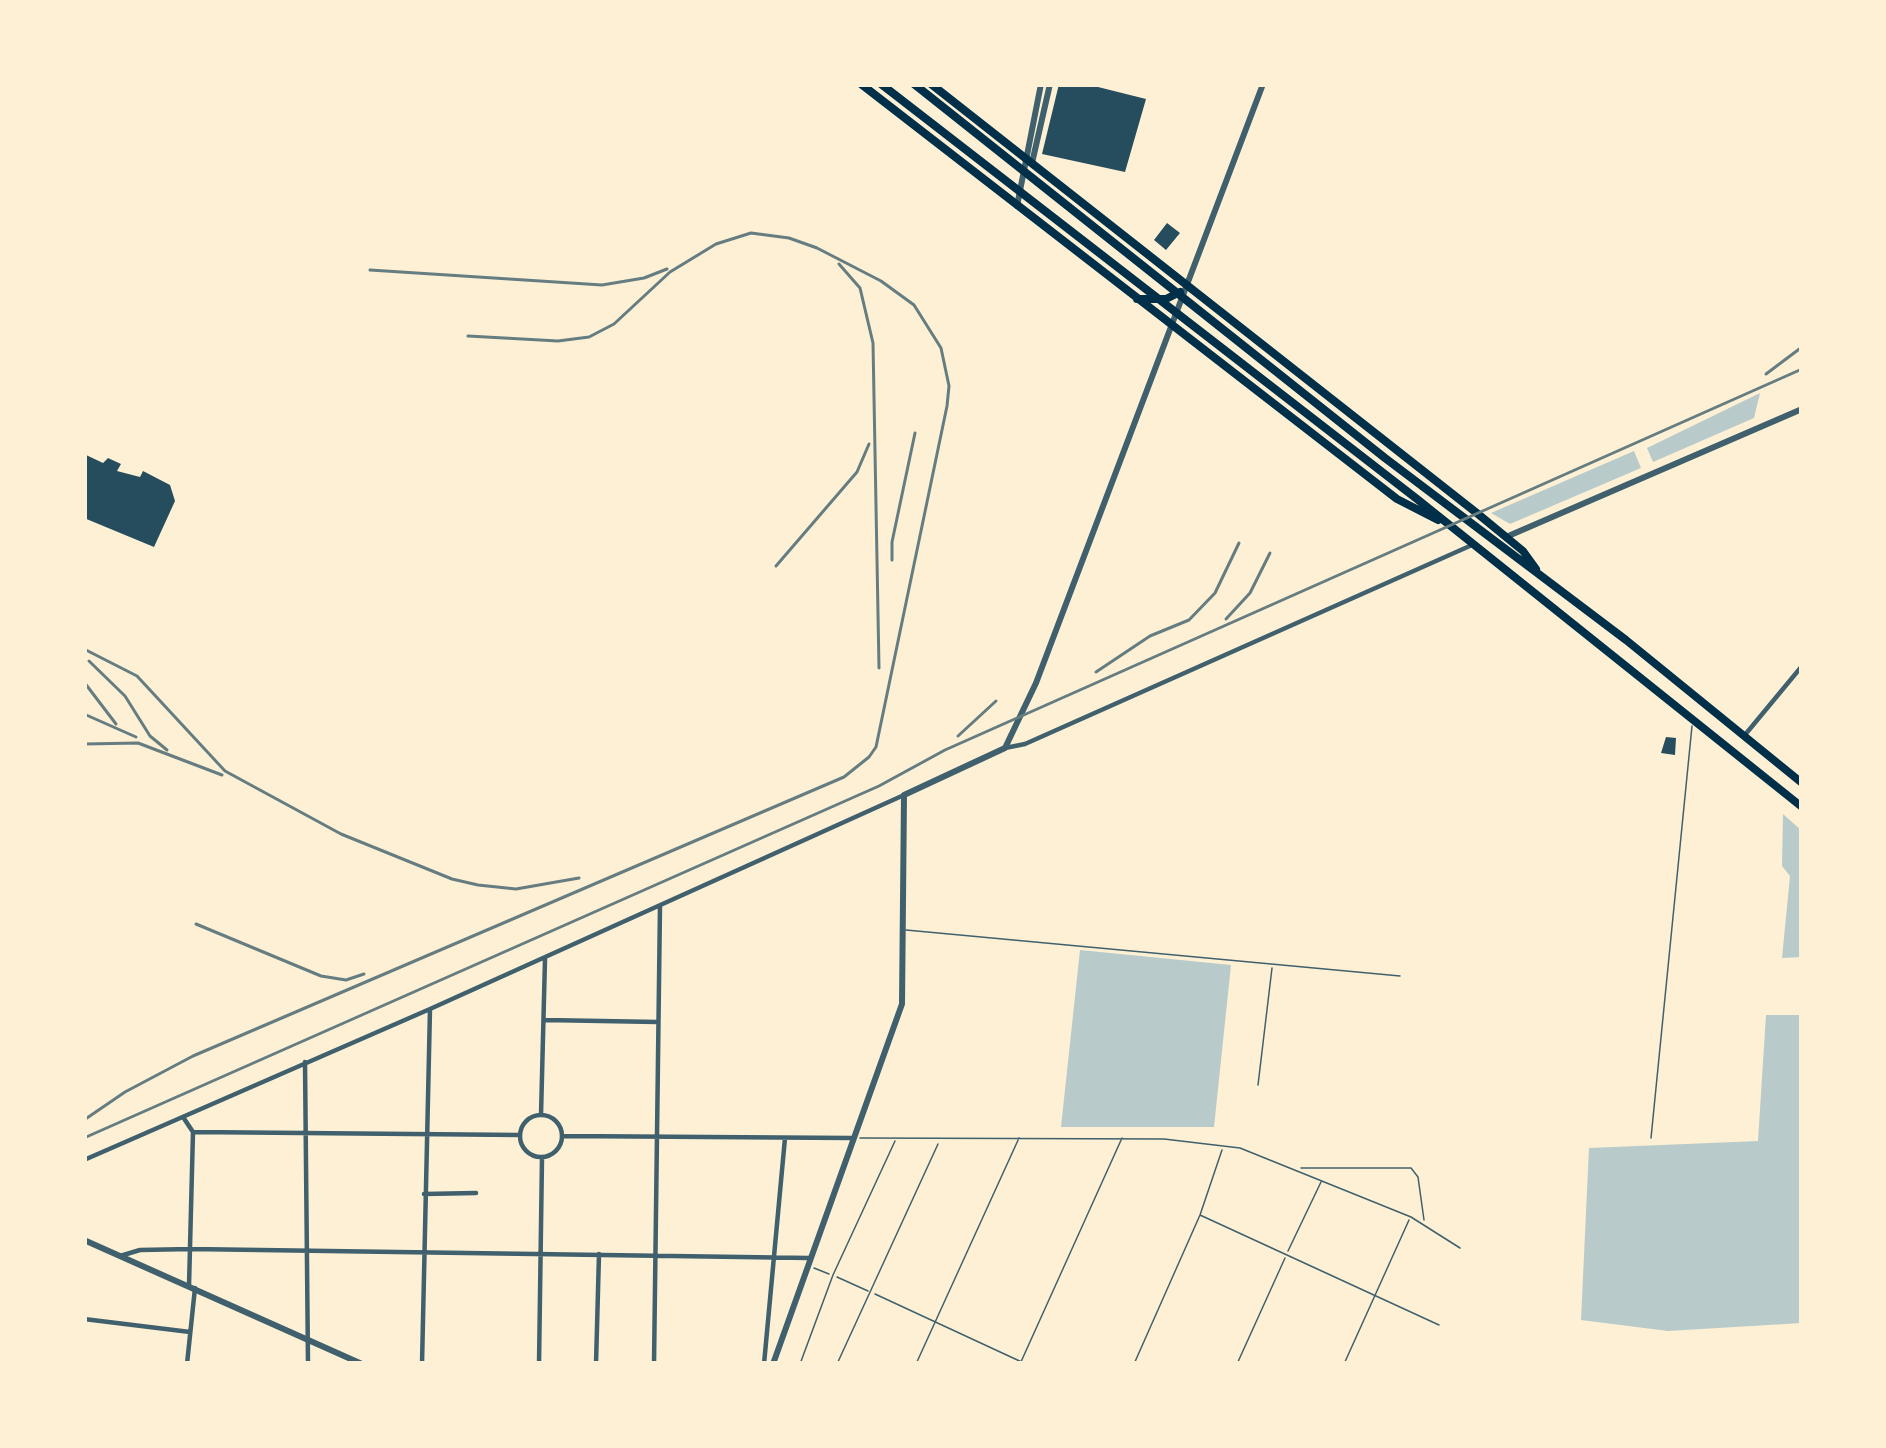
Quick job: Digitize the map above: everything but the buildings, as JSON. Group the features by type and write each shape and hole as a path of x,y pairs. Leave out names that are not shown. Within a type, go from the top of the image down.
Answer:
{"highway":[{"path":"861,84 1396,500 1445,523"},
{"path":"881,84 1374,466 1802,808"},
{"path":"914,84 1802,783"},
{"path":"932,84 1506,537 1540,575"},
{"path":"970,171 994,159 1005,143"},
{"path":"970,171 992,174 1027,163"},
{"path":"1102,273 1121,271 1138,249"},
{"path":"1136,299 1166,299 1187,288"},
{"path":"1173,328 1198,313 1221,311"},
{"path":"1226,366 1230,343 1254,339"}],"street":[{"path":"1017,206 1046,84"},
{"path":"1005,748 1036,682 1263,84"},
{"path":"1506,537 1802,409"},
{"path":"84,1160 1472,545"},
{"path":"1744,736 1802,666"},
{"path":"773,1364 902,1004 904,795"},
{"path":"654,1364 660,906"},
{"path":"542,1115 545,958"},
{"path":"422,1364 430,1009"},
{"path":"543,1020 658,1022"},
{"path":"305,1062 308,1364"},
{"path":"542,1115 558,1123 563,1136 559,1149 542,1158 524,1149 520,1136 526,1121 542,1115"},
{"path":"183,1117 193,1132 187,1364"},
{"path":"193,1132 520,1136"},
{"path":"563,1136 856,1138"},
{"path":"764,1364 784,1138"},
{"path":"539,1364 542,1158"},
{"path":"424,1194 476,1193"},
{"path":"84,1240 362,1364"},
{"path":"120,1256 140,1250 190,1249 541,1252 774,1256 812,1262"},
{"path":"596,1364 599,1254"},
{"path":"84,1319 190,1332"}],"lane":[{"path":"1651,1138 1692,722"},
{"path":"903,929 1400,976"},
{"path":"1258,1085 1272,964"},
{"path":"856,1138 1122,1138 1224,1146 1260,1153 1411,1217 1460,1248"},
{"path":"800,1364 833,1275 897,1138"},
{"path":"916,1364 1019,1138"},
{"path":"812,1262 1022,1363 1122,1138"},
{"path":"837,1364 940,1140"},
{"path":"1134,1364 1200,1216 1224,1146"},
{"path":"1295,1168 1411,1168 1418,1177 1424,1224"},
{"path":"1238,1364 1323,1179"},
{"path":"1200,1216 1439,1325"},
{"path":"1344,1364 1411,1217"}],"shaded area":[{"path":"1760,393 1754,418 1653,462 1647,448"},
{"path":"1634,451 1641,468 1510,524 1491,513"},
{"path":"1783,814 1802,831 1802,957 1782,958 1790,876 1782,866"},
{"path":"1080,950 1231,965 1214,1127 1061,1127"},
{"path":"1766,1015 1802,1015 1802,1323 1668,1331 1581,1320 1589,1148 1758,1141"}],"railway":[{"path":"84,1120 193,1056 844,777 876,747 949,386 941,348 914,305 881,281 817,248 751,233 716,244 670,272 614,324 589,337 558,341 468,336"},
{"path":"839,264 860,288 873,343 879,668"},
{"path":"370,270 602,285 667,269"},
{"path":"1766,374 1802,347"},
{"path":"84,1138 1802,369"},
{"path":"892,560 915,433"},
{"path":"776,566 857,472 869,444"},
{"path":"1096,672 1150,636 1189,620 1215,593 1239,543"},
{"path":"1226,619 1250,593 1270,553"},
{"path":"84,649 137,676 225,771 341,834 478,885 516,889 579,878"},
{"path":"89,661 125,696 150,736 167,750"},
{"path":"84,682 116,724"},
{"path":"958,736 996,701"},
{"path":"84,714 136,737"},
{"path":"84,744 138,743 222,775"},
{"path":"196,924 321,976 346,980 364,974"}]}
